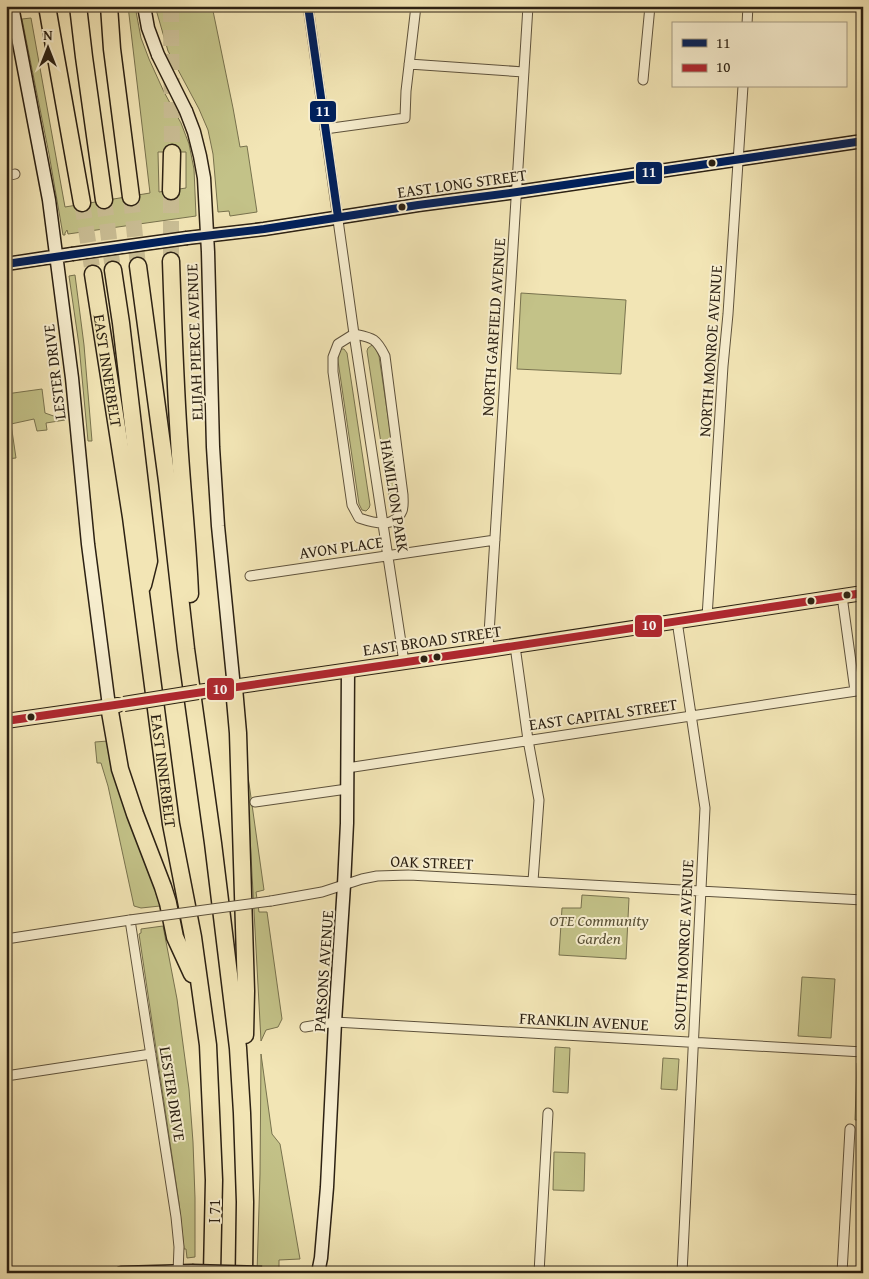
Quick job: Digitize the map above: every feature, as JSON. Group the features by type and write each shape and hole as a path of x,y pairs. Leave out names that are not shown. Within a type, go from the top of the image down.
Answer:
{"highway":[{"path":"47,6 82,203"},
{"path":"78,6 104,200"},
{"path":"109,6 112,49 131,197"},
{"path":"172,152 172,191"},
{"path":"171,261 179,439 189,565 190,609 186,649"},
{"name":"I 71","path":"138,266 168,480 186,649 213,843 238,1048 245,1202 244,1273"},
{"path":"113,270 149,561 141,594"},
{"name":"EAST INNERBELT","path":"93,274 124,470 171,824 193,937 208,1045 213,1150"},
{"path":"228,688 238,733 246,991 242,1113"},
{"path":"116,705 120,769 163,887 175,937 200,989"},
{"name":"I 71","path":"212,1273 214,1240 213,1150"}],"main road":[{"name":"EAST BROAD STREET","path":"6,721 863,593"}],"street":[{"name":"LESTER DRIVE","path":"12,6 49,200 72,378 88,544 116,705"},
{"name":"ELIJAH PIERCE AVENUE","path":"144,6 148,28 158,56 186,111 194,132 204,178 213,447 228,688"},
{"name":"HAMILTON PARK","path":"308,6 354,334 404,662"},
{"path":"325,129 405,118 416,6"},
{"name":"NORTH GARFIELD AVENUE","path":"488,650 528,6"},
{"path":"643,80 650,6"},
{"path":"746,22 748,6"},
{"path":"409,64 524,72"},
{"name":"NORTH MONROE AVENUE","path":"707,617 742,88"},
{"name":"EAST LONG STREET","path":"6,264 264,229 863,141"},
{"path":"354,334 370,337 379,344 385,356 403,495 403,509 397,518 384,524 359,518 352,505 333,372 333,357 338,344 354,334"},
{"name":"AVON PLACE","path":"250,576 495,540"},
{"path":"842,596 859,690"},
{"name":"SOUTH MONROE AVENUE","path":"677,621 705,808 682,1273"},
{"path":"515,646 528,740 539,800 533,881"},
{"name":"PARSONS AVENUE","path":"318,1273 327,1187 344,885 348,671"},
{"name":"EAST CAPITAL STREET","path":"347,768 859,690"},
{"path":"255,802 347,789"},
{"name":"OAK STREET","path":"6,939 308,895 377,876 409,875 533,881 863,900"},
{"name":"LESTER DRIVE","path":"130,920 176,1217 179,1247 178,1272"},
{"name":"FRANKLIN AVENUE","path":"305,1027 336,1022 863,1052"},
{"path":"6,1076 150,1054"},
{"path":"539,1273 548,1113"},
{"path":"842,1273 850,1128"},
{"path":"122,1273 192,1271 262,1273"}],"green space":[{"path":"128,6 135,6 141,38 149,59 181,123 189,144 194,169 196,216 68,234 67,230 65,235 63,235 22,19 31,18 65,207 150,193","holes":["158,152 186,152 186,188 159,192"]},
{"path":"155,6 212,6 240,147 247,146 257,212 230,216 229,211 218,212 213,154 208,130 168,51"},
{"path":"75,275 84,345 92,441 88,441 79,345 69,276"},
{"path":"521,293 626,300 621,374 517,369"},
{"path":"374,345 379,356 400,498 399,505 394,507 390,502 367,351"},
{"path":"341,349 344,349 347,353 370,505 366,511 362,510 359,504 338,361 338,353"},
{"path":"42,389 45,413 65,420 46,423 47,430 37,431 34,419 11,424 16,458 6,459 6,394"},
{"path":"108,741 160,906 141,908 134,906 108,786 101,763 97,763 95,742"},
{"path":"246,762 264,890 256,892 259,912 267,912 282,1019 278,1027 266,1030 261,1041"},
{"name":"OTE Community Garden","path":"582,895 629,898 626,959 559,955 562,908 581,908"},
{"path":"163,926 177,999 189,1089 193,1142 195,1257 187,1258 186,1249 184,1249 179,1203 139,934 141,929"},
{"path":"802,977 835,979 831,1038 798,1036"},
{"path":"555,1047 570,1048 568,1093 553,1092"},
{"path":"261,1054 272,1134 280,1144 300,1259 279,1260 279,1273 257,1273"},
{"path":"663,1058 679,1059 677,1090 661,1089"},
{"path":"857,1063 863,1063 863,1120 855,1120"},
{"path":"554,1152 585,1153 584,1191 553,1190"}],"tunnel":[{"path":"171,6 172,153"},
{"path":"171,191 171,261"},
{"path":"131,197 138,266"},
{"path":"104,200 113,270"},
{"path":"82,203 93,274"}],"transit line":[{"name":"11","path":"308,6 338,217"},
{"name":"11","path":"6,264 264,229 863,141"},
{"name":"10","path":"6,721 863,593"},
{"name":"11","path":"128,1273 178,1271 252,1273"}]}
